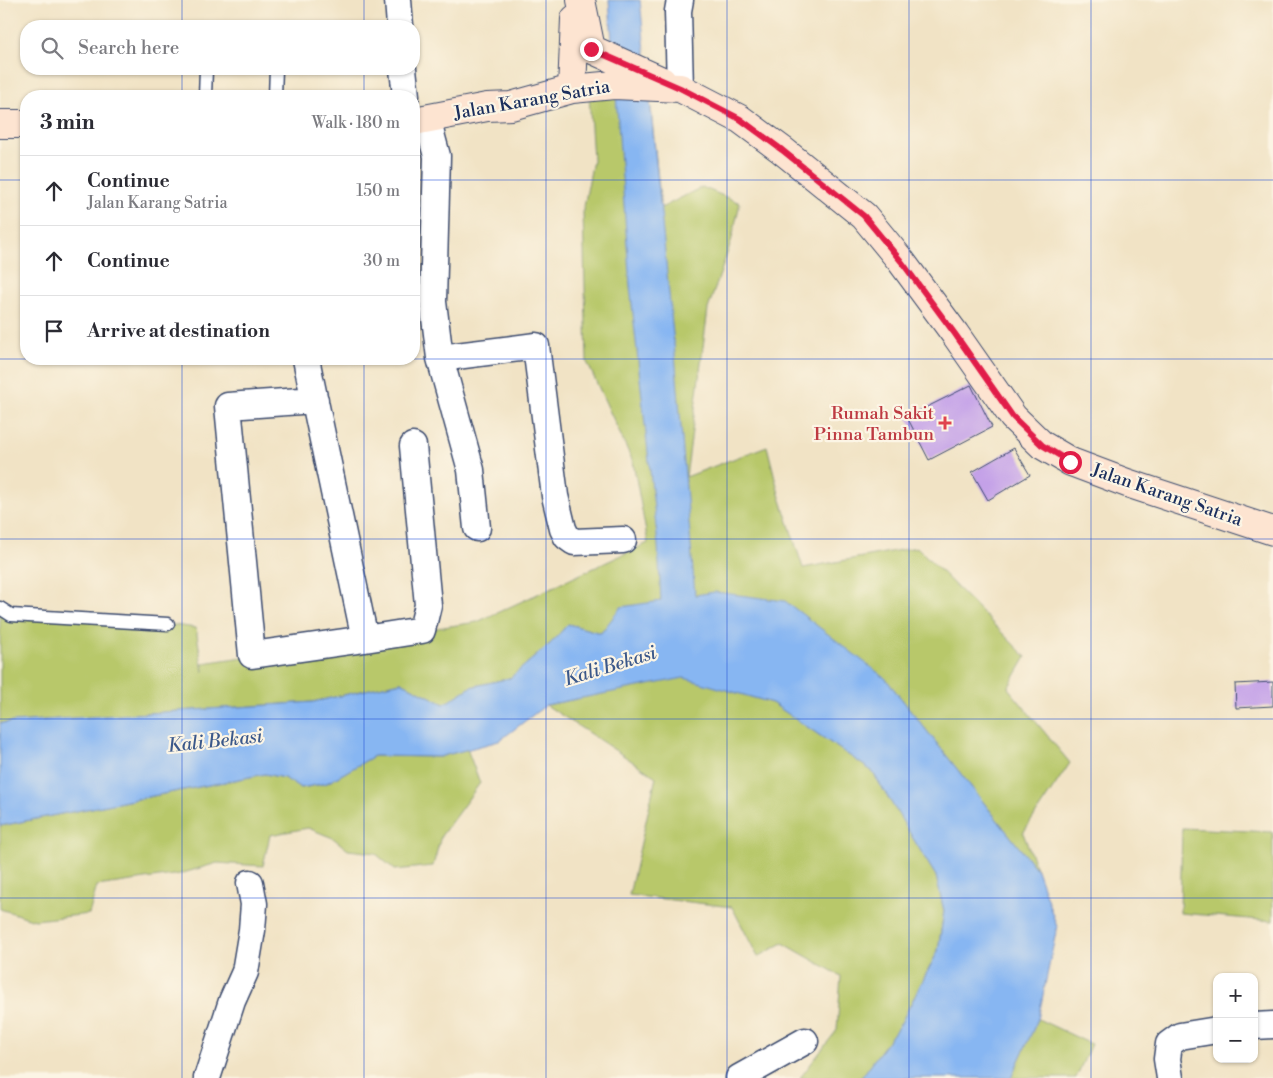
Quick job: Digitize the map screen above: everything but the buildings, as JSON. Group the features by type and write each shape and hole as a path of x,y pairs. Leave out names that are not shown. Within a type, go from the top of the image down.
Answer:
{"street":[{"path":"398,0 400,20"},
{"path":"572,89 575,0"},
{"path":"581,0 591,49 680,88 678,11 680,0"},
{"path":"404,75 406,90"},
{"name":"Jalan Karang Satria","path":"420,120 487,107 511,106 572,89 614,84 680,88 740,119 864,216 901,261 1013,417 1042,445 1070,462 1127,483 1273,531"},
{"path":"420,120 437,156 433,302 440,358 471,470 477,528"},
{"path":"0,124 20,124"},
{"path":"440,358 536,346 555,496 563,529 567,537 574,542 623,540"},
{"path":"307,365 364,639"},
{"path":"315,400 228,406 252,655 422,630 428,605 413,446"},
{"path":"206,1078 232,1000 245,972 254,904 250,883"},
{"path":"1258,1026 1273,1025"},
{"path":"1170,1078 1167,1059 1170,1044 1180,1036 1213,1031"},
{"path":"739,1078 805,1041"}],"lane":[{"path":"205,90 206,75"},
{"path":"275,90 276,75"},
{"path":"0,608 11,615 168,624"}],"green space":[{"path":"589,95 650,100 661,208 702,187 740,203 731,242 708,309 686,477 767,446 779,494 803,568 917,547 1026,657 1008,688 1070,763 1023,833 1037,870 885,678 601,633 568,624 551,643 510,678 471,687 444,704 401,682 313,702 0,723 0,608 196,628 203,672 203,663 477,622 648,543 633,462 587,362 583,212 593,160"},
{"path":"684,677 772,703 872,771 936,876 944,911 938,951 901,1023 861,1078 800,1078 837,1030 841,976 783,943 758,957 732,907 629,895 656,777 546,705"},
{"path":"467,749 480,783 441,836 433,866 395,870 375,853 348,850 333,838 308,828 270,835 263,866 217,863 180,874 97,886 89,914 35,920 0,909 0,826 265,774 284,778 302,788 327,783 374,756 439,757"},
{"path":"1182,828 1273,832 1273,921 1180,913"},
{"path":"1038,1019 1091,1044 1076,1078 1011,1078"}],"water":[{"name":"Kali Bekasi","path":"609,0 640,0 675,354 695,595 715,592 785,601 885,678 1037,870 1057,927 1038,1019 1011,1078 861,1078 901,1023 938,951 944,911 936,876 872,771 772,703 684,678 546,705 499,741 439,757 374,756 327,783 301,788 284,778 265,774 0,826 0,723 313,702 401,682 444,704 471,687 510,678 551,643 568,624 601,633 621,607 661,601 658,545 630,286"}],"place":[{"name":"Rumah Sakit Pinna Tambun","path":"945,423"}],"route":[{"path":"591,49 680,88 740,119 864,216 901,261 1013,417 1042,445 1070,462"}]}
